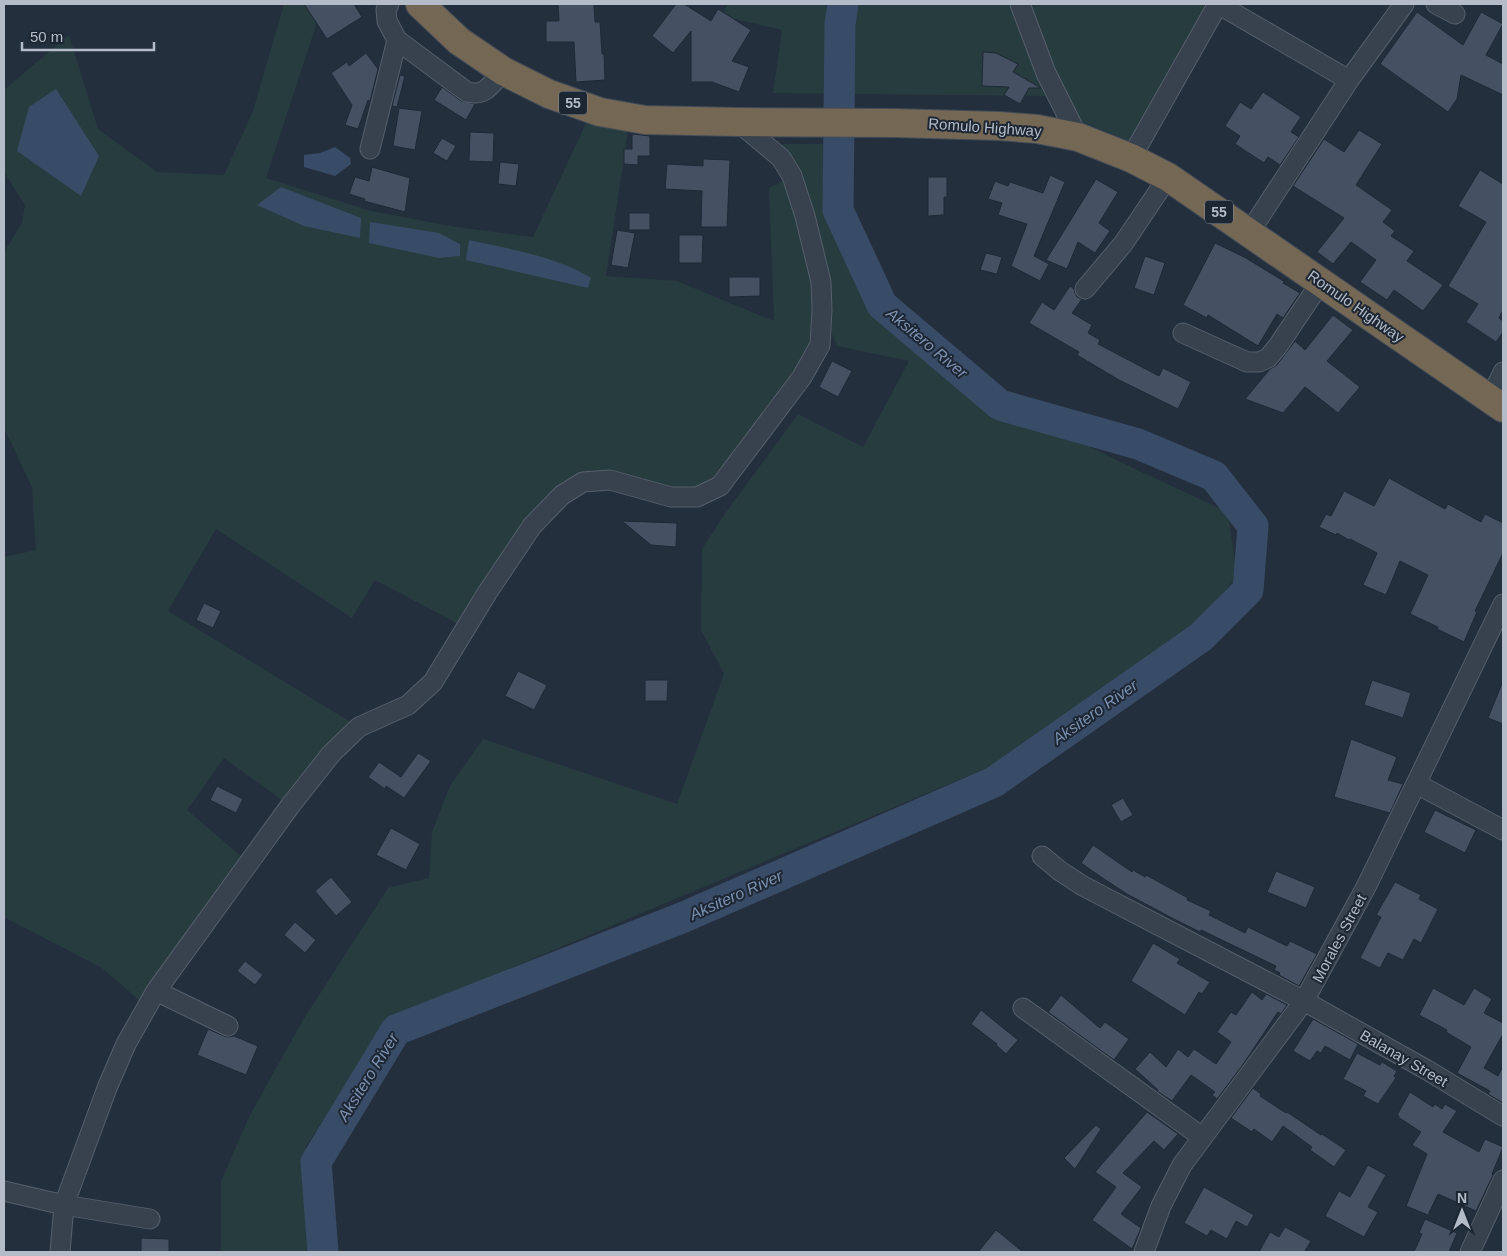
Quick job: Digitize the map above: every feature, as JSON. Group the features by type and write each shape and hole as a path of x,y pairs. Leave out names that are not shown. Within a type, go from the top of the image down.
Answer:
{"highway":[{"name":"Romulo Highway","path":"420,4 459,41 503,71 549,94 600,112 645,120 894,122 999,126 1037,129 1078,137 1131,158 1168,177 1496,403"}],"street":[{"path":"389,4 386,10 387,21 397,40 467,92 476,94 485,91 503,71"},
{"path":"1020,4 1046,73 1078,137"},
{"path":"1131,158 1218,4 1349,80"},
{"path":"1249,233 1349,80 1404,4"},
{"path":"1436,4 1455,14"},
{"path":"370,149 397,40"},
{"path":"60,1252 64,1205 107,1088 126,1044 156,991 290,806 331,754 358,728 408,705 433,682 487,593 532,526 562,494 583,482 610,480 671,497 697,497 702,495 720,486 802,377 820,345 821,282 805,216 792,176 781,158 746,122"},
{"path":"1085,289 1124,244 1168,177"},
{"path":"1184,333 1247,362 1259,362 1268,358 1278,346 1321,282"},
{"path":"1496,403 1503,372"},
{"name":"Morales Street","path":"1144,1252 1170,1186 1182,1165 1304,1001 1367,885 1503,604"},
{"path":"1417,784 1503,830"},
{"name":"Balanay Street","path":"1042,856 1074,881 1095,893 1304,1001 1427,1070 1503,1116"},
{"path":"156,991 228,1026"},
{"path":"1024,1008 1202,1138"},
{"path":"1470,1252 1503,1180"},
{"path":"4,1191 64,1205 150,1219"}],"green space":[{"path":"284,4 323,4 266,178 371,211 456,227 533,237 589,117 629,124 606,276 677,281 774,321 769,188 792,176 782,144 832,144 838,210 882,305 992,398 1137,470 1228,512 1237,576 1198,625 992,766 392,1018 306,1146 313,1252 221,1252 221,1181 250,1115 303,1020 388,888 429,878 432,832 450,786 483,739 677,804 724,674 701,630 702,549 724,515 798,414 863,447 909,361 837,346 823,312 820,345 702,495 610,480 562,495 466,628 375,580 352,618 216,529 168,611 359,727 290,806 224,758 187,810 249,863 140,1001 102,968 4,917 4,557 36,550 32,487 4,428 4,252 22,223 25,205 4,172 4,90 69,35 98,129 157,172 224,175 253,111"},
{"path":"727,4 1218,4 1139,145 1068,116 1039,55 1045,96 773,93 782,30 723,16"}],"water":[{"path":"56,89 99,156 81,196 17,151 29,107"},
{"path":"335,147 350,158 351,164 335,176 304,167 304,155 320,153"},
{"path":"281,187 361,218 360,238 304,226 257,205"},
{"path":"370,222 439,233 460,244 460,256 439,258 369,243"},
{"path":"469,240 532,254 563,264 591,278 588,288 466,260"}],"building":[{"path":"304,4 354,4 362,17 327,39"},
{"path":"558,4 594,4 595,22 600,22 605,80 576,82 574,42 546,42 546,21 559,21"},
{"path":"676,4 684,4 711,21 718,9 751,30 732,61 749,67 739,92 712,82 691,82 691,31 673,53 652,36"},
{"path":"1417,12 1463,45 1481,12 1503,24 1486,55 1503,64 1503,95 1461,75 1457,99 1448,112 1380,64"},
{"path":"983,52 996,53 1018,64 1013,72 1041,88 1029,88 1020,104 1004,95 1009,87 982,86"},
{"path":"366,53 378,69 370,101 368,100 358,129 345,125 352,105 331,73 347,62 349,66"},
{"path":"400,75 405,76 397,107 392,106"},
{"path":"442,87 461,101 475,104 466,120 434,100"},
{"path":"1263,92 1301,117 1291,132 1299,137 1280,165 1268,157 1264,163 1235,144 1240,136 1225,126 1240,102 1251,109"},
{"path":"399,108 422,111 415,150 393,146"},
{"path":"1359,130 1382,144 1356,185 1392,210 1383,222 1395,231 1391,236 1414,251 1407,261 1443,285 1423,311 1394,290 1387,300 1360,282 1376,260 1351,242 1333,264 1317,252 1344,218 1293,186 1324,139 1344,152"},
{"path":"470,132 494,133 493,162 469,161"},
{"path":"632,134 650,136 650,156 638,156 638,165 624,164 624,149 632,149"},
{"path":"442,138 456,146 447,161 433,153"},
{"path":"703,159 730,160 727,227 701,227 702,191 665,189 667,164 703,166"},
{"path":"500,162 519,164 516,186 498,184"},
{"path":"372,167 410,178 405,212 364,201 365,199 349,194 355,177 369,181"},
{"path":"1480,170 1503,184 1503,310 1499,318 1503,321 1503,332 1496,342 1466,322 1478,304 1448,286 1486,222 1458,206"},
{"path":"1050,175 1065,182 1034,256 1049,264 1040,281 1011,266 1027,224 998,215 1002,203 988,199 995,181 1008,186 1010,182 1043,193"},
{"path":"928,177 947,177 947,197 944,197 944,215 928,216"},
{"path":"1096,179 1118,192 1099,223 1110,231 1095,253 1078,242 1067,269 1046,260"},
{"path":"629,213 650,213 650,230 629,230"},
{"path":"617,230 635,233 628,268 611,265"},
{"path":"679,235 703,235 702,263 679,263"},
{"path":"1215,243 1246,258 1300,293 1283,318 1277,314 1258,346 1208,315 1207,318 1183,305"},
{"path":"986,253 1002,257 997,274 980,270"},
{"path":"1145,256 1165,263 1154,295 1134,288"},
{"path":"729,277 760,277 760,296 729,297"},
{"path":"1070,286 1074,289 1077,297 1082,299 1072,313 1092,325 1088,333 1100,340 1098,344 1159,376 1163,368 1191,382 1178,409 1119,380 1077,355 1079,352 1029,323 1042,302 1054,310"},
{"path":"1333,315 1353,330 1327,361 1360,387 1338,413 1305,387 1283,413 1245,399 1270,369 1277,365 1295,341 1305,350"},
{"path":"832,361 852,371 838,397 819,387"},
{"path":"1389,478 1445,509 1448,504 1481,522 1485,514 1503,523 1503,553 1475,611 1477,612 1464,642 1410,614 1428,575 1400,561 1386,595 1363,585 1377,553 1337,533 1336,535 1319,527 1326,514 1331,516 1344,491 1374,506"},
{"path":"622,521 677,523 676,547 651,545"},
{"path":"204,603 221,611 213,628 196,620"},
{"path":"518,671 547,685 534,710 505,696"},
{"path":"645,680 668,680 667,701 645,701"},
{"path":"1372,680 1411,693 1403,718 1364,705"},
{"path":"1503,681 1503,724 1488,718"},
{"path":"1351,739 1397,757 1388,780 1403,784 1390,813 1334,797"},
{"path":"418,753 431,761 404,798 386,786 385,789 368,777 379,762 401,777"},
{"path":"217,786 243,799 236,813 210,800"},
{"path":"1123,798 1133,815 1121,822 1111,805"},
{"path":"1435,810 1476,830 1465,853 1424,832"},
{"path":"391,828 420,844 406,870 376,855"},
{"path":"1093,845 1132,872 1133,870 1145,877 1146,875 1188,898 1187,900 1211,911 1209,915 1245,933 1248,927 1287,946 1290,941 1317,954 1299,986 1279,975 1280,973 1274,970 1276,966 1172,918 1127,894 1101,877 1081,863"},
{"path":"1276,871 1315,887 1306,908 1267,892"},
{"path":"331,877 352,902 336,916 315,891"},
{"path":"1395,882 1421,895 1419,899 1438,909 1421,943 1414,939 1403,960 1388,953 1380,968 1360,958 1381,917 1376,915"},
{"path":"295,922 316,940 305,953 284,935"},
{"path":"1153,943 1180,959 1177,963 1210,982 1202,994 1199,992 1185,1015 1131,981"},
{"path":"245,961 263,975 255,985 237,971"},
{"path":"1433,988 1464,1005 1474,988 1492,999 1484,1013 1503,1023 1503,1034 1484,1068 1498,1076 1503,1066 1503,1103 1488,1094 1490,1091 1457,1073 1471,1047 1446,1032 1447,1030 1419,1015"},
{"path":"1252,992 1262,1000 1266,994 1287,1005 1281,1014 1278,1012 1217,1099 1212,1095 1215,1092 1191,1075 1172,1101 1157,1091 1135,1069 1150,1052 1166,1067 1178,1049 1188,1057 1194,1049 1216,1064 1231,1042 1217,1032 1231,1012 1236,1015"},
{"path":"1061,995 1100,1028 1105,1022 1129,1039 1114,1060 1048,1012"},
{"path":"981,1010 1018,1040 1006,1054 997,1044 971,1024"},
{"path":"1313,1019 1358,1044 1350,1060 1325,1046 1321,1053 1317,1051 1310,1061 1293,1051"},
{"path":"208,1029 224,1036 234,1036 258,1046 246,1075 197,1055"},
{"path":"1357,1053 1380,1065 1382,1062 1397,1071 1394,1076 1396,1078 1378,1104 1363,1096 1366,1091 1343,1079"},
{"path":"1253,1088 1261,1094 1260,1096 1346,1150 1334,1167 1310,1150 1312,1147 1283,1126 1272,1142 1254,1129 1252,1132 1231,1118"},
{"path":"1410,1092 1433,1107 1435,1104 1442,1109 1445,1104 1457,1111 1443,1132 1479,1152 1485,1139 1503,1147 1493,1175 1476,1211 1438,1194 1428,1215 1406,1206 1427,1154 1412,1145 1421,1132 1397,1115"},
{"path":"1147,1112 1178,1134 1164,1150 1154,1141 1123,1173 1142,1187 1121,1214 1141,1228 1132,1249 1092,1220 1116,1187 1095,1172"},
{"path":"1096,1125 1101,1129 1075,1169 1064,1158"},
{"path":"1368,1165 1386,1175 1368,1207 1378,1212 1364,1237 1325,1216 1339,1191 1350,1197"},
{"path":"1204,1187 1254,1215 1247,1227 1236,1221 1227,1239 1211,1230 1207,1236 1184,1223"},
{"path":"1425,1219 1457,1233 1449,1252 1414,1252 1422,1234 1419,1233"},
{"path":"1285,1227 1311,1241 1305,1251 1307,1252 1259,1252 1270,1232 1279,1237"},
{"path":"996,1230 1023,1252 978,1252"},
{"path":"141,1238 169,1239 169,1252 141,1252"}],"waterway":[{"name":"Aksitero River","path":"323,1252 316,1162 396,1030 684,917 994,782 1201,637 1248,590 1253,526 1214,476 1138,444 1000,405 882,305 838,210 840,24 843,4"}]}
